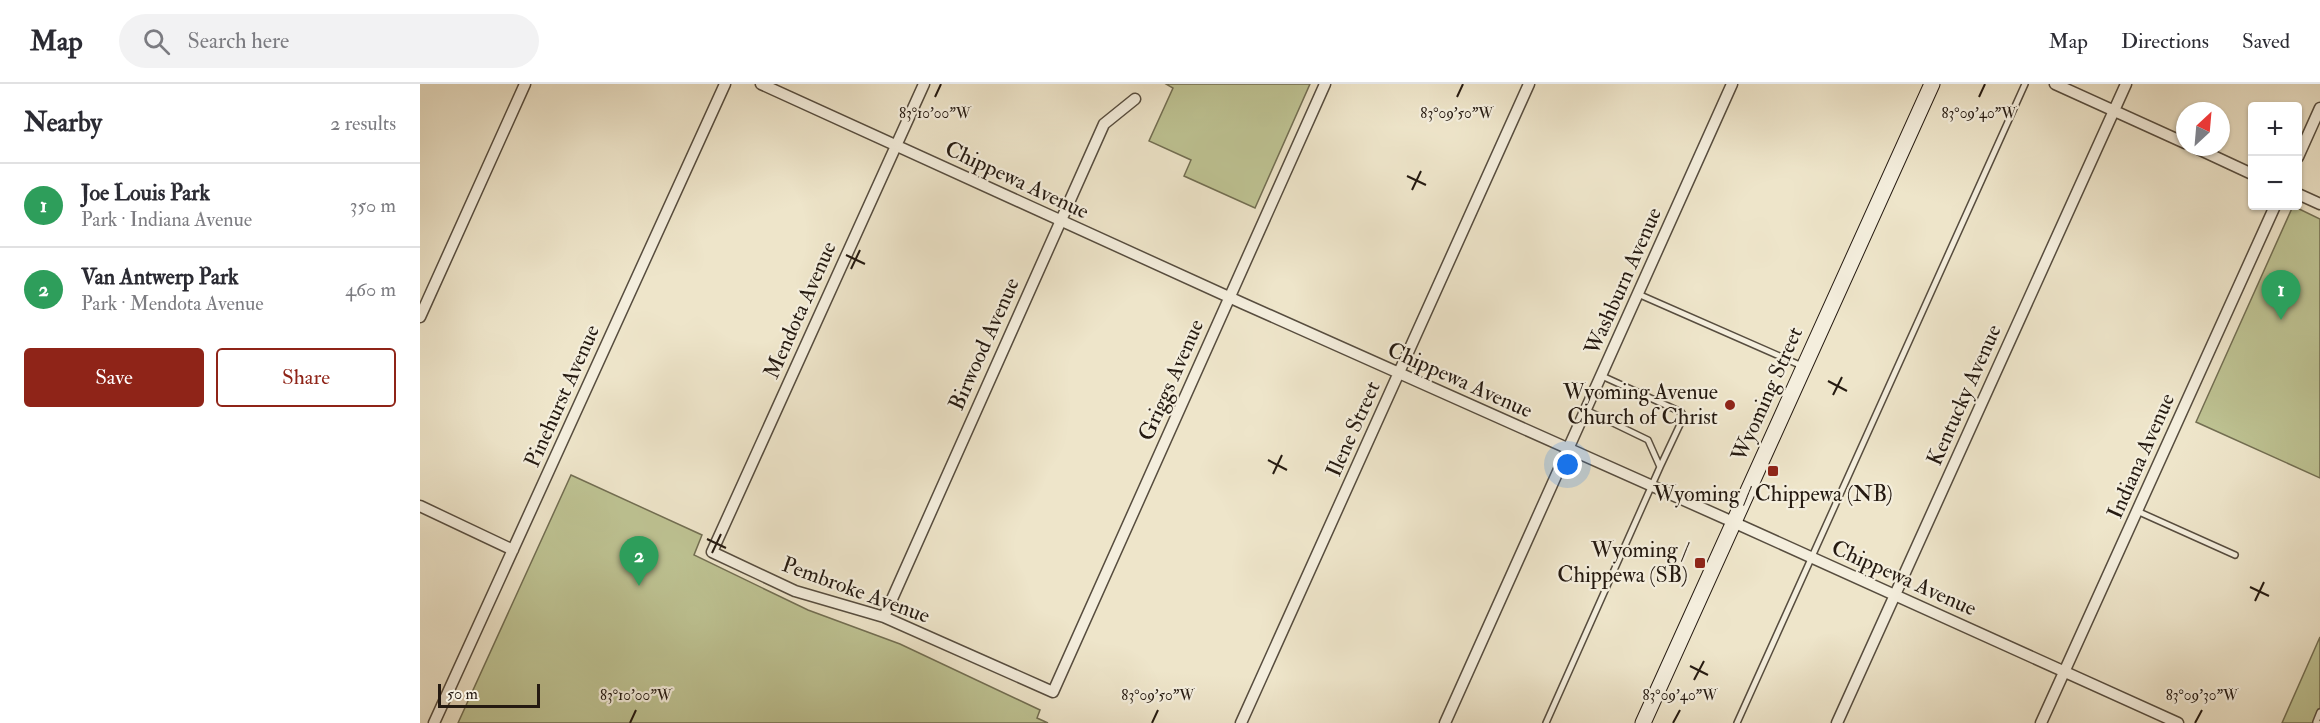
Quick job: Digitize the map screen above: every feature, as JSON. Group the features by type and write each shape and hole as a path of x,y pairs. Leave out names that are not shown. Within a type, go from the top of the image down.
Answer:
{"street":[{"path":"420,317 525,84"},
{"name":"Pinehurst Avenue","path":"434,723 725,84"},
{"name":"Chippewa Avenue","path":"761,84 2178,723"},
{"name":"Mendota Avenue","path":"712,552 924,84"},
{"name":"Griggs Avenue","path":"1053,692 1325,84"},
{"name":"Ilene Street","path":"1241,723 1528,84"},
{"name":"Washburn Avenue","path":"1445,723 1732,84"},
{"name":"Wyoming Street","path":"1643,723 1932,84"},
{"path":"2055,84 2176,139"},
{"name":"Kentucky Avenue","path":"1837,723 2126,84"},
{"name":"Birwood Avenue","path":"884,616 1104,124 1135,99"},
{"path":"2298,156 2320,108"},
{"path":"2214,156 2248,172"},
{"path":"2302,196 2320,204"},
{"name":"Indiana Avenue","path":"2041,723 2274,210"},
{"path":"420,506 513,550"},
{"name":"Pembroke Avenue","path":"712,552 795,591 884,616 1053,692"}],"lane":[{"path":"1737,723 2025,84"},
{"path":"1638,294 1804,366"},
{"path":"1546,723 1684,416 1682,412 1602,375"},
{"path":"1586,410 1648,440 1660,467"},
{"path":"2137,511 2235,555"},
{"path":"2318,723 2316,722 2320,712"}],"green space":[{"path":"1166,84 1310,84 1255,208 1184,176 1191,160 1149,141 1173,88"},
{"path":"2291,210 2301,210 2320,219 2320,478 2196,422"},
{"path":"571,475 702,535 694,555 808,610 900,644 1040,710 1037,718 1048,723 458,723"},
{"path":"2320,637 2320,723 2282,723"}],"place":[{"name":"Joe Louis Park","path":"2281,320"},
{"name":"Wyoming Avenue Church of Christ","path":"1730,405"},
{"name":"Wyoming / Chippewa (NB)","path":"1773,471"},
{"name":"Wyoming / Chippewa (SB)","path":"1700,563"},
{"name":"Van Antwerp Park","path":"639,586"}]}
